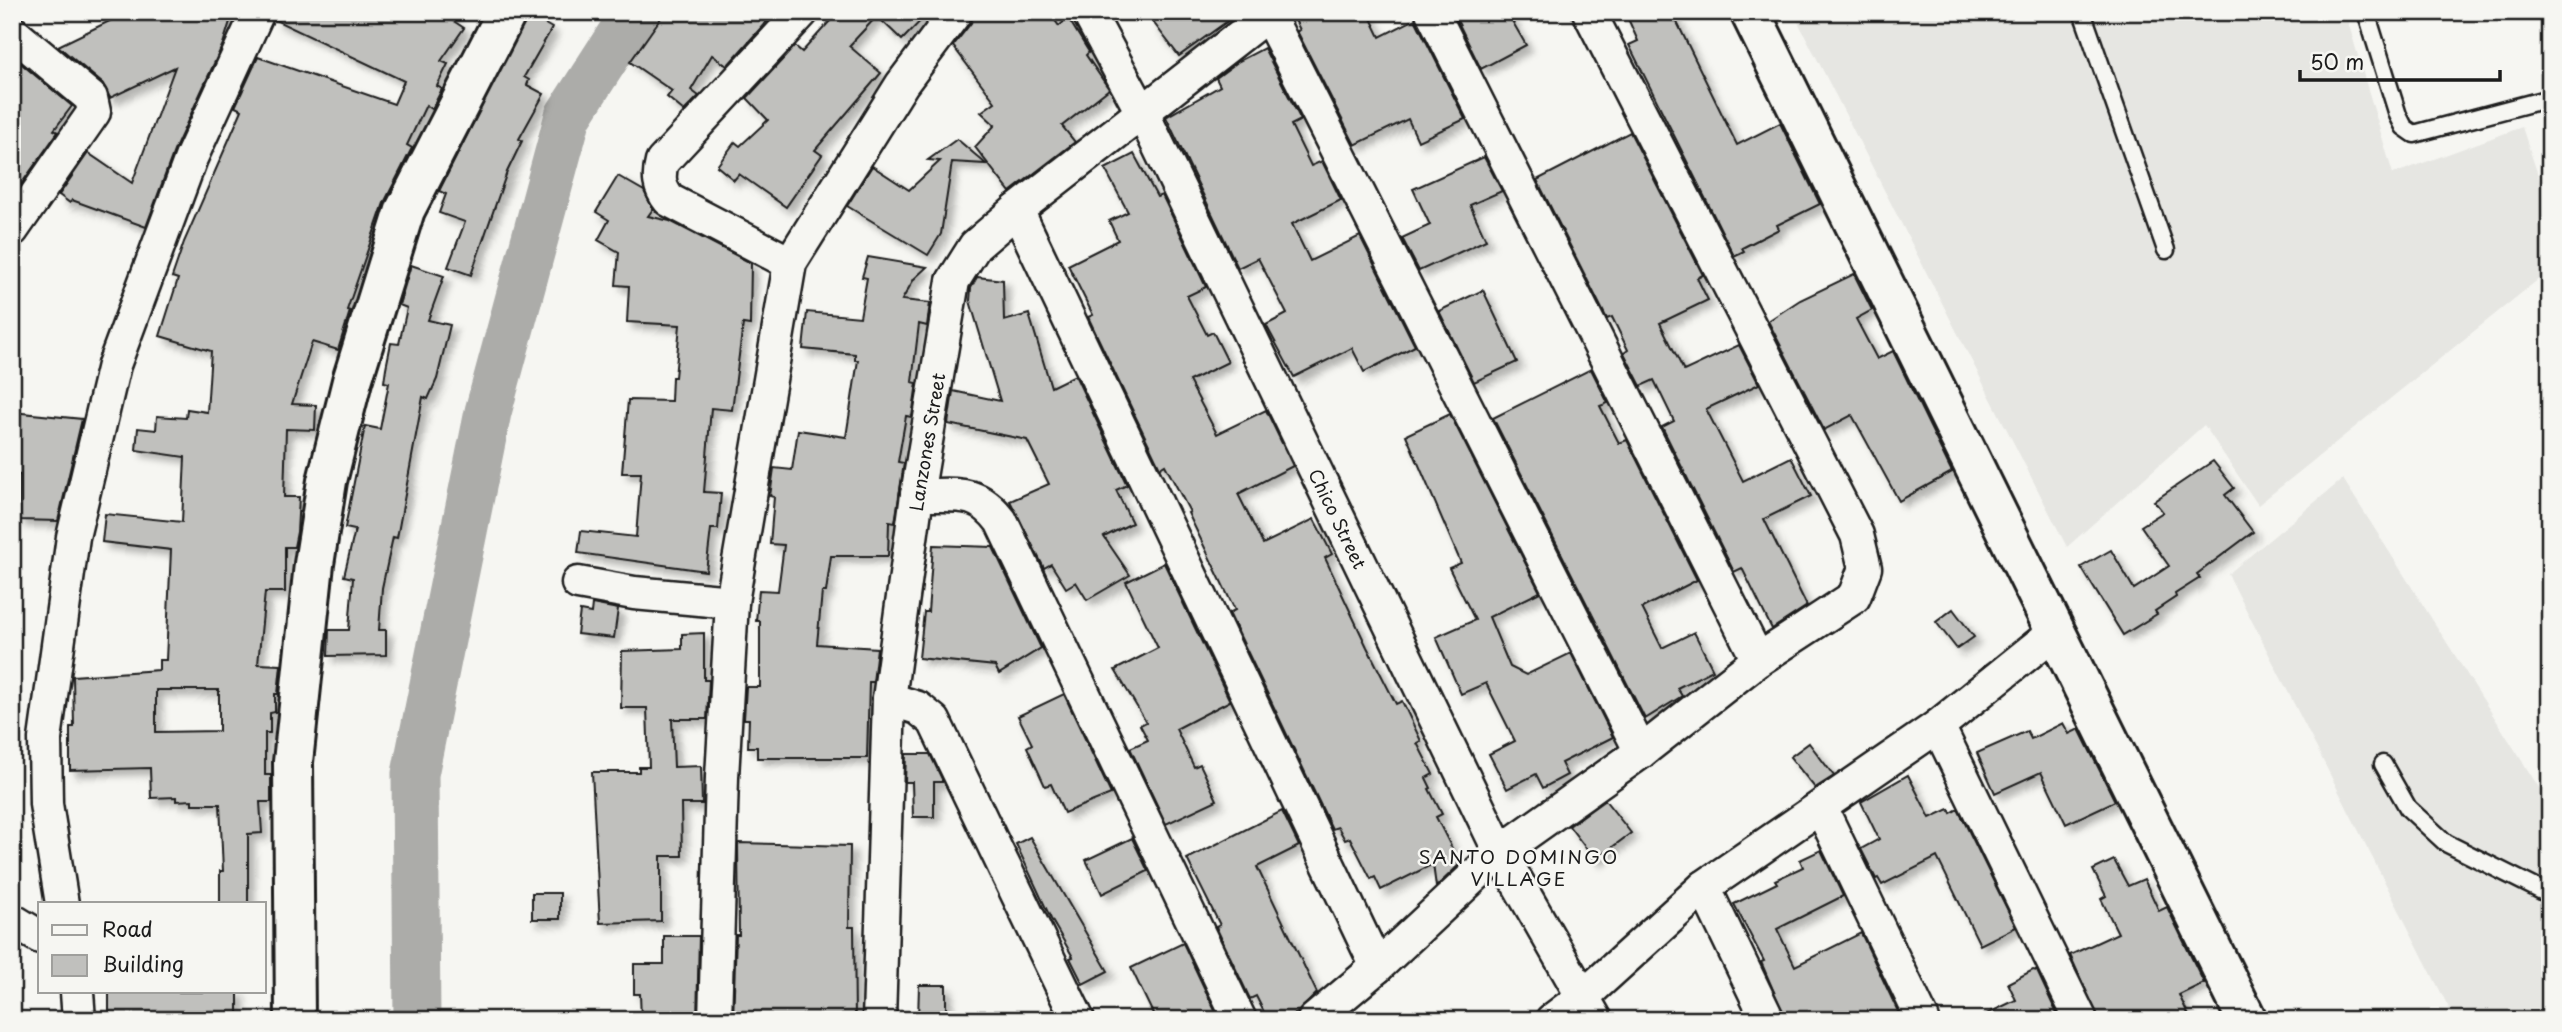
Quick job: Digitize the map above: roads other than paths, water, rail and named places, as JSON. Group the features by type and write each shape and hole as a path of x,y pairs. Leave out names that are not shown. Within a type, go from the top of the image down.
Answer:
{"street":[{"path":"62,902 46,804 45,739 73,537 114,365 191,158 258,12"},
{"path":"295,1020 293,762 314,564 327,481 352,381 405,210 507,12"},
{"path":"790,262 669,200 662,191 658,175 662,162 802,12"},
{"path":"715,1020 722,777 732,602 790,262 902,84 956,12"},
{"name":"Chico Street","path":"1088,12 1143,114 1500,852 1590,1007"},
{"path":"1432,12 1758,660"},
{"path":"1314,1020 1377,967 1500,852 1641,752 1758,660 1854,597 1865,568 1857,535 1589,12"},
{"path":"1750,12 2247,1020"},
{"path":"1269,13 1641,752"},
{"name":"Lanzones Street","path":"879,1020 890,699 917,495 953,281 975,246 1017,210 1269,13"},
{"path":"12,32 92,98 94,112 12,230"},
{"path":"1017,210 1377,967"},
{"path":"917,495 974,497 988,504 1001,521 1240,1020"},
{"path":"578,583 634,593 732,602"},
{"path":"1552,1020 1590,1007 1704,887 1938,726 2057,630"},
{"path":"890,699 918,708 934,721 1077,1020"},
{"path":"1938,726 2081,1020"},
{"path":"1821,808 1923,1020"},
{"path":"1704,887 1768,1020"},
{"path":"12,920 38,936"},
{"path":"78,993 79,1020"}],"lane":[{"path":"2082,12 2166,250"},
{"path":"2366,12 2398,115 2404,127 2414,134 2550,99"},
{"path":"2383,764 2408,808 2445,843 2550,895"}],"waterway":[{"path":"417,1020 415,774 488,412 568,116 635,12"}],"district":[{"name":"SANTO DOMINGO VILLAGE","path":"1519,867"}]}
